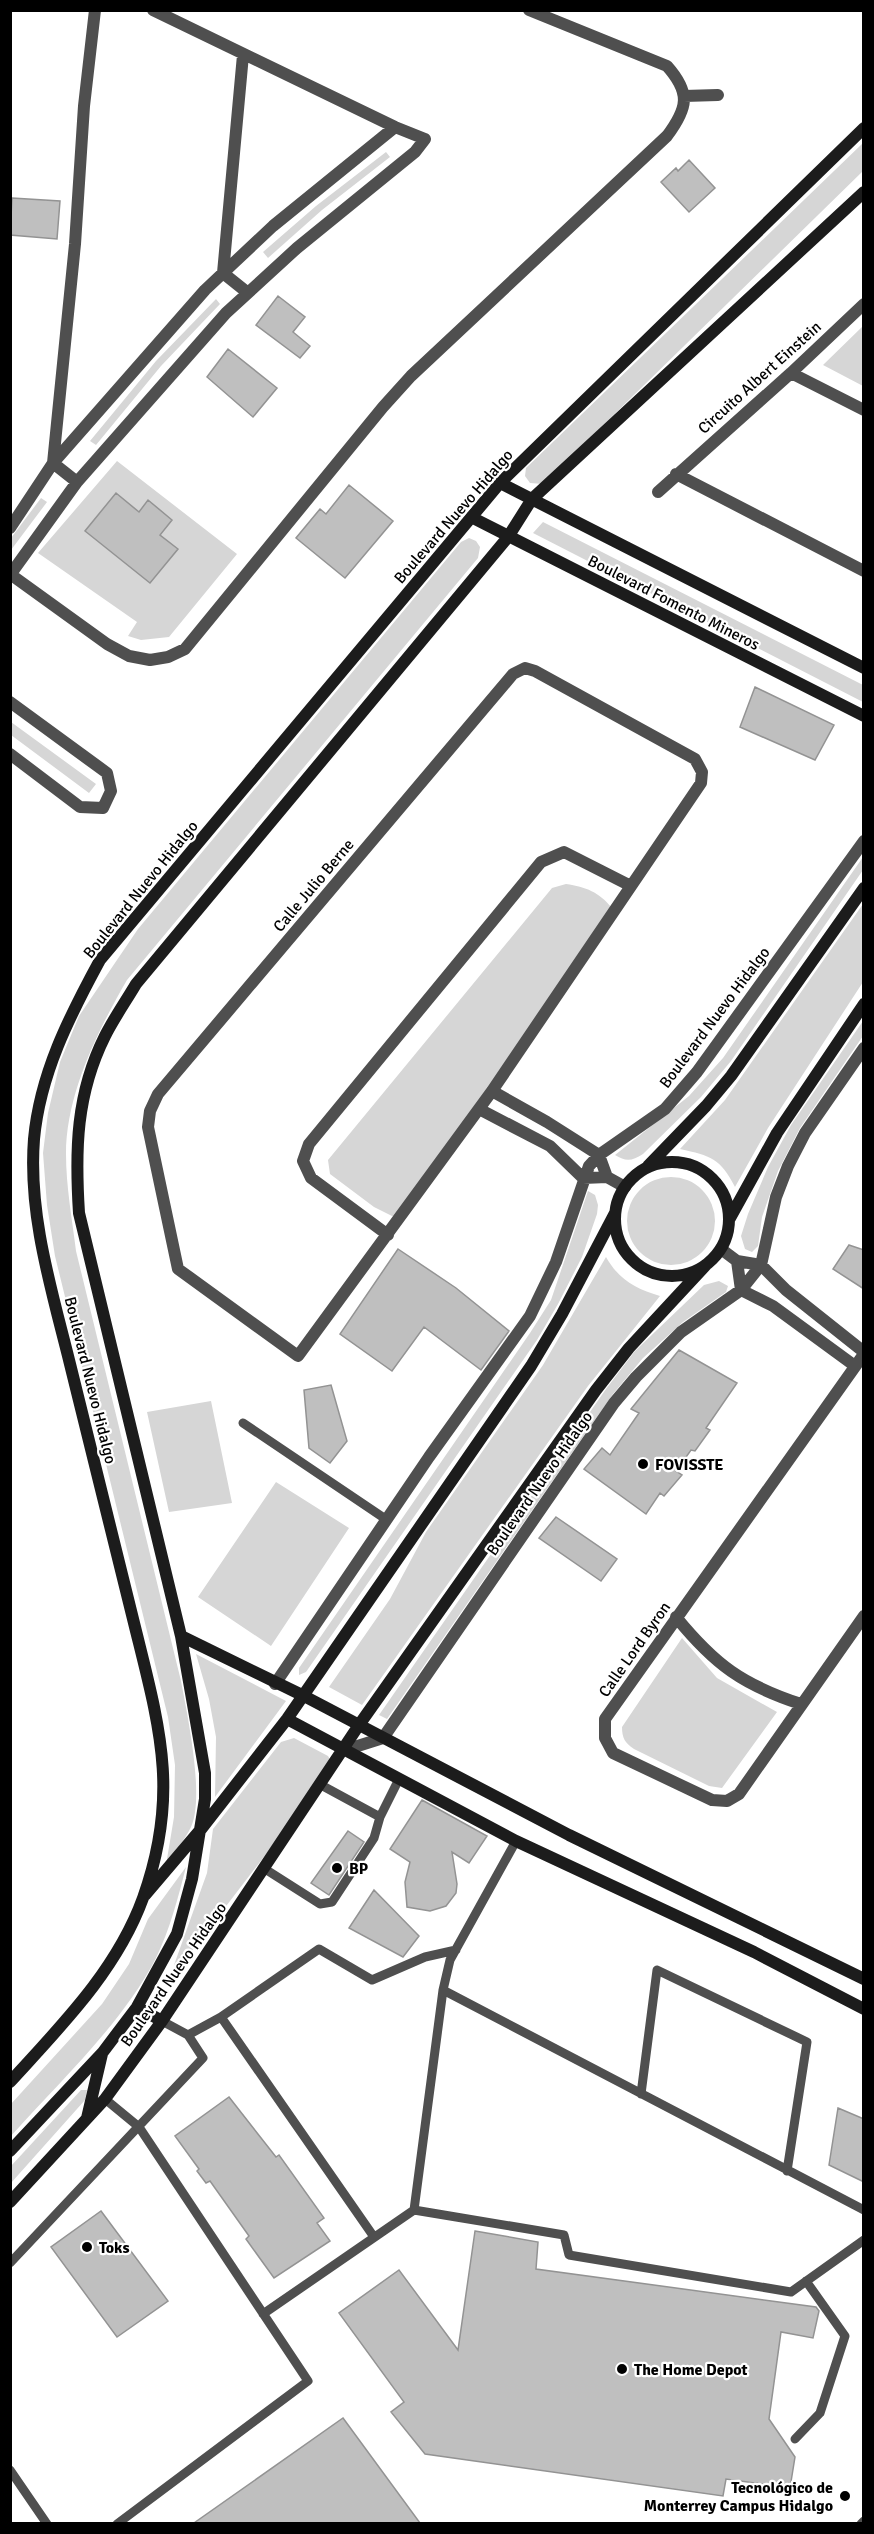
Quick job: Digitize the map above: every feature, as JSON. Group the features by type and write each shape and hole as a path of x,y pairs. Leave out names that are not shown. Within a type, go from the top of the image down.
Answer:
{"street":[{"path":"53,463 75,244 84,106 95,10"},
{"path":"153,10 243,55 425,139 415,152 297,248 226,313 77,482 11,575 107,644 129,656 150,660 168,657 185,649 383,407 411,376 667,136 680,119 685,104 681,82 668,66 529,10"},
{"path":"223,273 243,55"},
{"path":"684,96 718,95"},
{"path":"10,528 53,463 142,360 223,273 273,226 395,127"},
{"name":"Boulevard Nuevo Hidalgo","path":"10,2082 67,2019 112,1961 142,1899 160,1835 165,1795 158,1720 42,1247 33,1187 34,1138 43,1086 64,1029 100,960 500,483 864,128"},
{"name":"Boulevard Nuevo Hidalgo","path":"10,2151 103,2052 137,2007 177,1934 192,1879 202,1828 205,1773 181,1636 79,1213 76,1165 79,1116 89,1077 105,1036 136,984 508,537 532,499 864,192"},
{"path":"223,273 248,293"},
{"name":"Circuito Albert Einstein","path":"658,492 791,373 864,303"},
{"path":"791,373 864,410"},
{"path":"53,463 77,482"},
{"path":"676,474 864,571"},
{"name":"Boulevard Fomento Mineros","path":"500,483 864,668"},
{"name":"Boulevard Fomento Mineros","path":"471,517 864,716"},
{"name":"Calle Julio Berne","path":"525,668 535,671 695,759 702,772 700,783 492,1091 298,1356 178,1269 148,1127 150,1111 158,1094 513,674 525,668"},
{"path":"10,702 107,772 111,791 103,808 80,807 10,754"},
{"name":"Boulevard Nuevo Hidalgo","path":"275,1684 530,1316 556,1262 589,1166 599,1155 665,1109 697,1072 864,841"},
{"path":"388,1235 311,1178 303,1161 309,1144 541,862 564,852 631,886"},
{"path":"645,1168 655,1164 676,1162 686,1164 706,1172 714,1179 725,1197 730,1218 729,1229 721,1249 697,1271 664,1276 644,1269 634,1262 621,1245 615,1224 615,1213 625,1187 706,1107 731,1076 864,888"},
{"path":"730,1218 777,1133 864,1004"},
{"name":"Boulevard Nuevo Hidalgo","path":"383,1737 614,1403 636,1377 681,1332 741,1290 761,1264 776,1197 788,1166 805,1133 864,1048"},
{"path":"492,1091 548,1122 599,1155 607,1177"},
{"path":"479,1108 550,1146 583,1178 607,1177 625,1187"},
{"path":"550,1146 560,1131"},
{"name":"Boulevard Nuevo Hidalgo","path":"142,1899 202,1828 304,1696 531,1366 562,1314 615,1213"},
{"path":"721,1249 737,1261 761,1264"},
{"path":"737,1261 741,1290 772,1306 855,1366"},
{"name":"Calle Lord Byron","path":"761,1264 786,1290 864,1353 605,1719 605,1738 613,1753 712,1800 726,1801 739,1794 864,1616"},
{"name":"Boulevard Nuevo Hidalgo","path":"10,2202 105,2099 265,1869 345,1750 359,1725 596,1390 628,1348 706,1265"},
{"path":"772,1306 786,1290"},
{"path":"676,1617 700,1647 730,1672 764,1692 801,1704"},
{"path":"181,1636 275,1684 304,1696 569,1835 864,1978"},
{"path":"287,1719 516,1841 754,1952 864,2009"},
{"path":"345,1750 383,1737"},
{"path":"137,2007 162,2020"},
{"path":"87,2120 103,2052"}],"lane":[{"path":"243,1423 387,1520"},
{"path":"265,1869 320,1904 332,1902 374,1838 380,1817 399,1779"},
{"path":"321,1785 380,1817"},
{"path":"414,2210 443,1990 450,1960 516,1841"},
{"path":"188,2035 221,2017 319,1949 372,1980 425,1957 456,1950"},
{"path":"641,2094 657,1970 807,2042 788,2172"},
{"path":"443,1990 863,2211"},
{"path":"221,2017 374,2237"},
{"path":"10,2263 204,2058 188,2035 162,2020"},
{"path":"105,2099 139,2127 308,2381 117,2523"},
{"path":"263,2314 414,2210 564,2235 569,2255 791,2292 864,2240"},
{"path":"795,2439 820,2413 845,2336 806,2282"},
{"path":"10,2470 47,2523"}],"shaded area":[{"path":"863,143 863,171 543,484 530,483 525,476 526,468"},
{"path":"386,152 390,157 322,210 268,258 263,252 316,206"},
{"path":"216,299 220,304 161,366 96,445 90,441 156,361"},
{"path":"863,326 863,386 823,365"},
{"path":"117,461 237,554 169,637 141,640 128,636 137,622 38,553"},
{"path":"41,498 47,502 11,550 11,538"},
{"path":"543,522 863,685 863,702 533,533"},
{"path":"469,538 476,541 480,547 478,558 127,980 95,1041 71,1109 67,1131 66,1166 76,1251 181,1681 194,1755 195,1813 189,1832 166,1865 174,1817 175,1765 168,1717 55,1256 47,1205 43,1153 48,1113 60,1062 79,1016 138,929 461,542"},
{"path":"10,722 96,784 89,793 11,735"},
{"path":"863,857 863,870 731,1061 701,1097 643,1154 629,1160 615,1155 689,1096 723,1058"},
{"path":"566,884 592,891 612,908 398,1219 374,1207 330,1174 328,1160 552,888"},
{"path":"863,904 863,982 768,1128 735,1187 730,1177 714,1160 680,1149 725,1100"},
{"path":"863,1021 863,1036 800,1128 778,1171 762,1217 758,1246 752,1252 745,1249 741,1236 768,1167 791,1125"},
{"path":"671,1177 696,1184 708,1196 715,1221 708,1246 696,1258 671,1265 646,1258 634,1246 627,1221 634,1196 646,1184"},
{"path":"588,1191 595,1195 598,1205 597,1214 582,1257 537,1340 306,1672 299,1675 299,1668 551,1300"},
{"path":"606,1257 622,1278 643,1290 660,1296 588,1386 362,1705 329,1687 390,1599 426,1532 543,1365"},
{"path":"719,1281 728,1286 726,1292 683,1322 643,1358 613,1394 387,1719 379,1715 606,1389 635,1351 704,1285"},
{"path":"211,1401 232,1503 169,1512 147,1412"},
{"path":"276,1482 349,1528 271,1646 198,1597"},
{"path":"682,1638 717,1678 777,1712 722,1788 709,1786 634,1749 623,1737 622,1727"},
{"path":"196,1654 286,1701 215,1797 216,1737 209,1699"},
{"path":"294,1738 328,1756 331,1761 325,1777 178,1969 174,1965 207,1873 213,1829 281,1742"},
{"path":"186,1867 165,1936 142,1982 108,2029 11,2136 11,2104 102,2004 129,1964 148,1919"},
{"path":"81,2090 87,2090 85,2100 11,2183 11,2166"}],"building":[{"path":"689,160 715,188 689,212 661,182 676,168 678,171"},
{"path":"12,198 60,201 57,239 10,235"},
{"path":"278,296 305,317 293,332 310,346 300,358 256,325"},
{"path":"228,349 277,388 253,417 207,377"},
{"path":"349,485 393,521 345,578 296,538 320,509 326,514"},
{"path":"116,493 139,512 148,500 172,520 160,535 178,549 150,583 85,531"},
{"path":"755,687 834,725 815,760 740,727"},
{"path":"849,1245 864,1250 864,1289 833,1269"},
{"path":"398,1249 456,1288 509,1331 481,1370 424,1327 392,1371 340,1334"},
{"path":"679,1350 737,1383 706,1428 710,1430 695,1451 691,1450 676,1471 682,1475 664,1496 660,1493 646,1514 584,1469 602,1448 610,1455 639,1413 631,1409"},
{"path":"331,1385 347,1441 330,1463 309,1448 304,1390"},
{"path":"556,1517 617,1559 601,1581 539,1538"},
{"path":"422,1800 487,1836 469,1863 452,1852 457,1884 456,1893 446,1906 430,1911 407,1907 405,1882 410,1862 390,1849"},
{"path":"348,1831 364,1842 329,1895 311,1883"},
{"path":"374,1890 419,1936 403,1957 349,1928"},
{"path":"229,2097 276,2157 279,2155 324,2218 317,2223 330,2241 274,2278 246,2239 249,2236 210,2181 206,2183 197,2171 199,2169 175,2136"},
{"path":"838,2108 864,2119 864,2182 829,2165"},
{"path":"101,2211 168,2301 117,2337 51,2247"},
{"path":"475,2231 538,2242 536,2269 816,2307 819,2311 813,2338 781,2332 769,2419 795,2457 790,2488 726,2479 723,2496 425,2454 391,2412 404,2402 339,2313 399,2270 458,2350"},
{"path":"343,2418 420,2523 194,2523"}],"place":[{"name":"FOVISSTE","path":"643,1464"},
{"name":"BP","path":"337,1868"},
{"name":"Toks","path":"87,2247"},
{"name":"The Home Depot","path":"622,2369"},
{"name":"Tecnológico de Monterrey Campus Hidalgo","path":"845,2496"}]}
